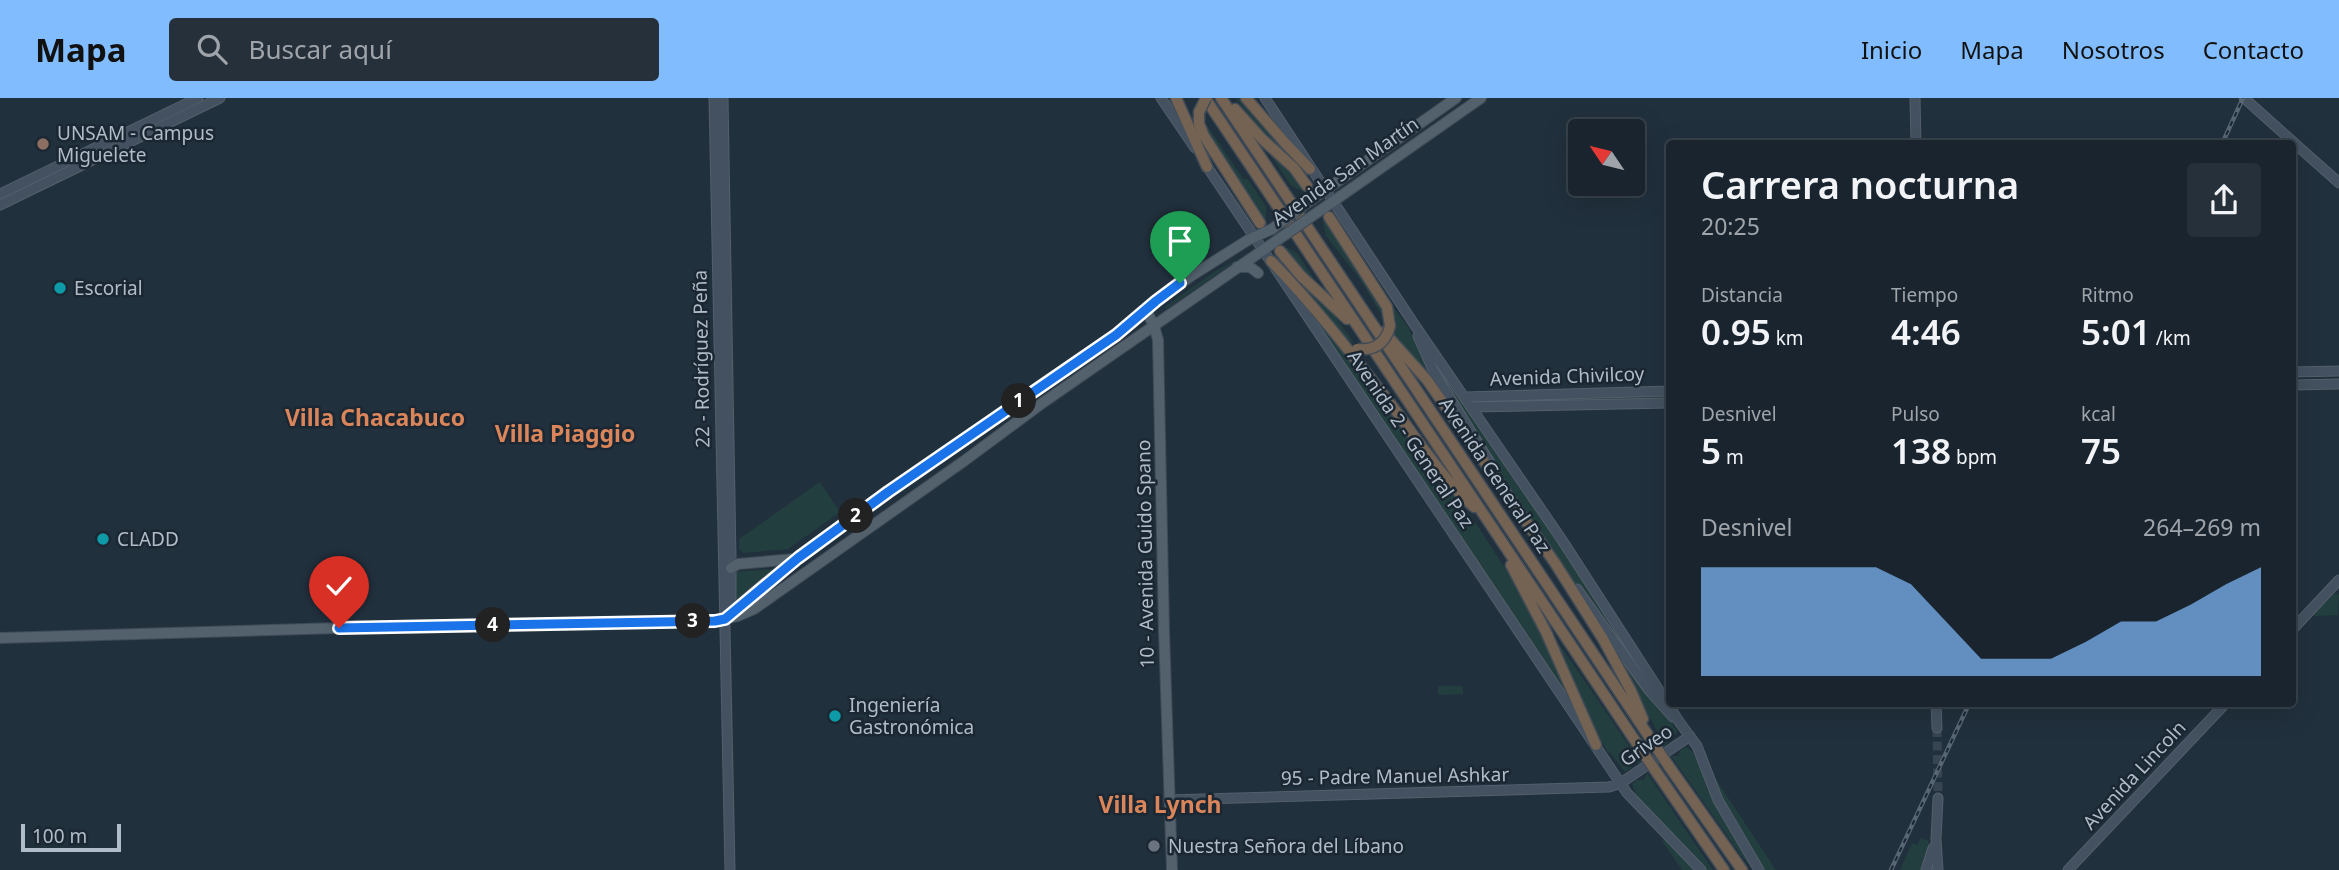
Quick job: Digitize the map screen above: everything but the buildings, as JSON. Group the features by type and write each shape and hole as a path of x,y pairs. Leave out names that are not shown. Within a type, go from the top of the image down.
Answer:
{"highway":[{"path":"1176,98 1207,167"},
{"path":"1205,98 1199,112 1199,124 1204,136 1260,223"},
{"name":"Avenida General Paz","path":"1205,98 1724,870"},
{"path":"1223,98 1294,169 1307,186"},
{"name":"Avenida General Paz","path":"1223,98 1668,765 1742,870"},
{"path":"1246,98 1310,169"},
{"path":"1329,217 1387,306 1390,326 1379,345 1357,349 1343,343"},
{"path":"1280,251 1301,276 1347,318 1384,366"},
{"path":"1271,261 1343,343 1461,496 1486,519"},
{"path":"1367,314 1427,380 1555,563 1631,691 1650,738"},
{"path":"1499,537 1566,674 1596,745"}],"main road":[{"name":"Avenida San Martín","path":"725,619 745,598 798,558 954,446 1124,330 1146,310 1215,260 1272,229 1457,98"},
{"name":"Avenida San Martín","path":"0,638 715,621 738,616 754,609 1481,98"},
{"path":"1237,267 1250,267 1258,273"},
{"name":"10 - Avenida Guido Spano","path":"1146,310 1158,340 1172,870"},
{"path":"733,563 798,558"}],"street":[{"path":"0,194 198,98"},
{"path":"0,205 220,98"},
{"name":"22 - Rodríguez Peña","path":"714,98 730,870"},
{"name":"22 - Rodríguez Peña","path":"723,98 733,563 731,601 725,619"},
{"name":"Avenida 2 - General Paz","path":"1161,98 1632,799 1701,870"},
{"name":"Avenida General Paz","path":"1265,98 1414,324 1576,560 1666,701"},
{"path":"1915,98 1916,140"},
{"path":"2244,98 2293,140"},
{"path":"2251,98 2283,131"},
{"path":"2296,143 2339,183"},
{"path":"1414,324 1433,370 1506,490"},
{"path":"2296,372 2339,371"},
{"path":"2296,385 2339,384"},
{"name":"Avenida Chivilcoy","path":"1465,397 1666,391"},
{"name":"Avenida Chivilcoy","path":"1472,407 1666,403"},
{"path":"1555,563 1582,595 1648,689 1680,723"},
{"path":"2296,626 2339,580"},
{"name":"Avenida General Paz","path":"1670,707 1697,746 1718,800 1759,870"},
{"path":"1936,707 1937,727"},
{"name":"Avenida Lincoln","path":"2068,870 2222,707"},
{"name":"Griveo","path":"1621,783 1690,736"},
{"name":"95 - Padre Manuel Ashkar","path":"1169,800 1557,789 1609,787 1621,783"},
{"path":"1938,798 1938,870"},
{"path":"1926,870 1936,839"}],"green space":[{"path":"1236,98 1244,101 1279,140 1313,184 1286,153 1260,130"},
{"path":"1202,118 1244,180 1247,178 1266,206 1266,218 1263,220 1207,133"},
{"path":"1267,150 1281,160 1306,189 1304,191 1290,184"},
{"path":"1326,218 1384,311 1386,322 1359,278 1326,236 1323,221"},
{"path":"1285,247 1297,253 1322,291 1282,249"},
{"path":"1277,253 1331,311 1355,344 1344,337 1291,275"},
{"path":"1240,258 1166,309 1165,307 1214,272"},
{"path":"1305,305 1309,306 1479,528 1521,593 1572,704"},
{"path":"1393,307 1409,328 1426,369 1447,399 1394,334 1396,322"},
{"path":"1434,361 1540,515 1652,686 1650,687 1565,570 1503,478"},
{"path":"1666,395 1666,399 1585,400"},
{"path":"820,482 840,512 788,549 743,553 739,549 739,539"},
{"path":"776,569 775,572 736,602 734,572"},
{"path":"2335,593 2339,595 2338,615 2314,616 2314,614"},
{"path":"1603,630 1674,724 1678,732 1668,739 1665,746"},
{"path":"1557,645 1560,645 1641,763 1634,763 1625,772 1610,752 1608,753"},
{"path":"1438,686 1463,686 1463,694 1438,695"},
{"path":"1686,747 1693,752 1720,813 1754,870 1671,756 1679,756 1679,751"},
{"path":"1647,773 1713,870 1706,870 1638,799 1632,784 1637,780 1644,780"},
{"path":"1715,778 1776,870 1765,870 1730,814 1713,779"},
{"path":"1921,838 1929,841 1922,870 1900,870 1912,843 1917,845"},
{"path":"1665,839 1694,870 1682,870 1662,841"}],"tunnel":[{"path":"1937,728 1938,798"}],"railway":[{"path":"2224,140 2243,98"},
{"path":"1891,870 1968,707"}],"place":[{"name":"UNSAM - Campus Miguelete","path":"43,144"},
{"name":"Escorial","path":"60,288"},
{"name":"CLADD","path":"103,539"},
{"name":"Ingeniería Gastronómica","path":"835,716"},
{"name":"Nuestra Señora del Líbano","path":"1154,846"}],"district":[{"name":"Villa Chacabuco","path":"375,417"},
{"name":"Villa Piaggio","path":"565,433"},
{"name":"Villa Lynch","path":"1160,804"}],"route":[{"path":"339,628 725,619 781,575 798,558 888,492 1116,335 1180,283"}]}
